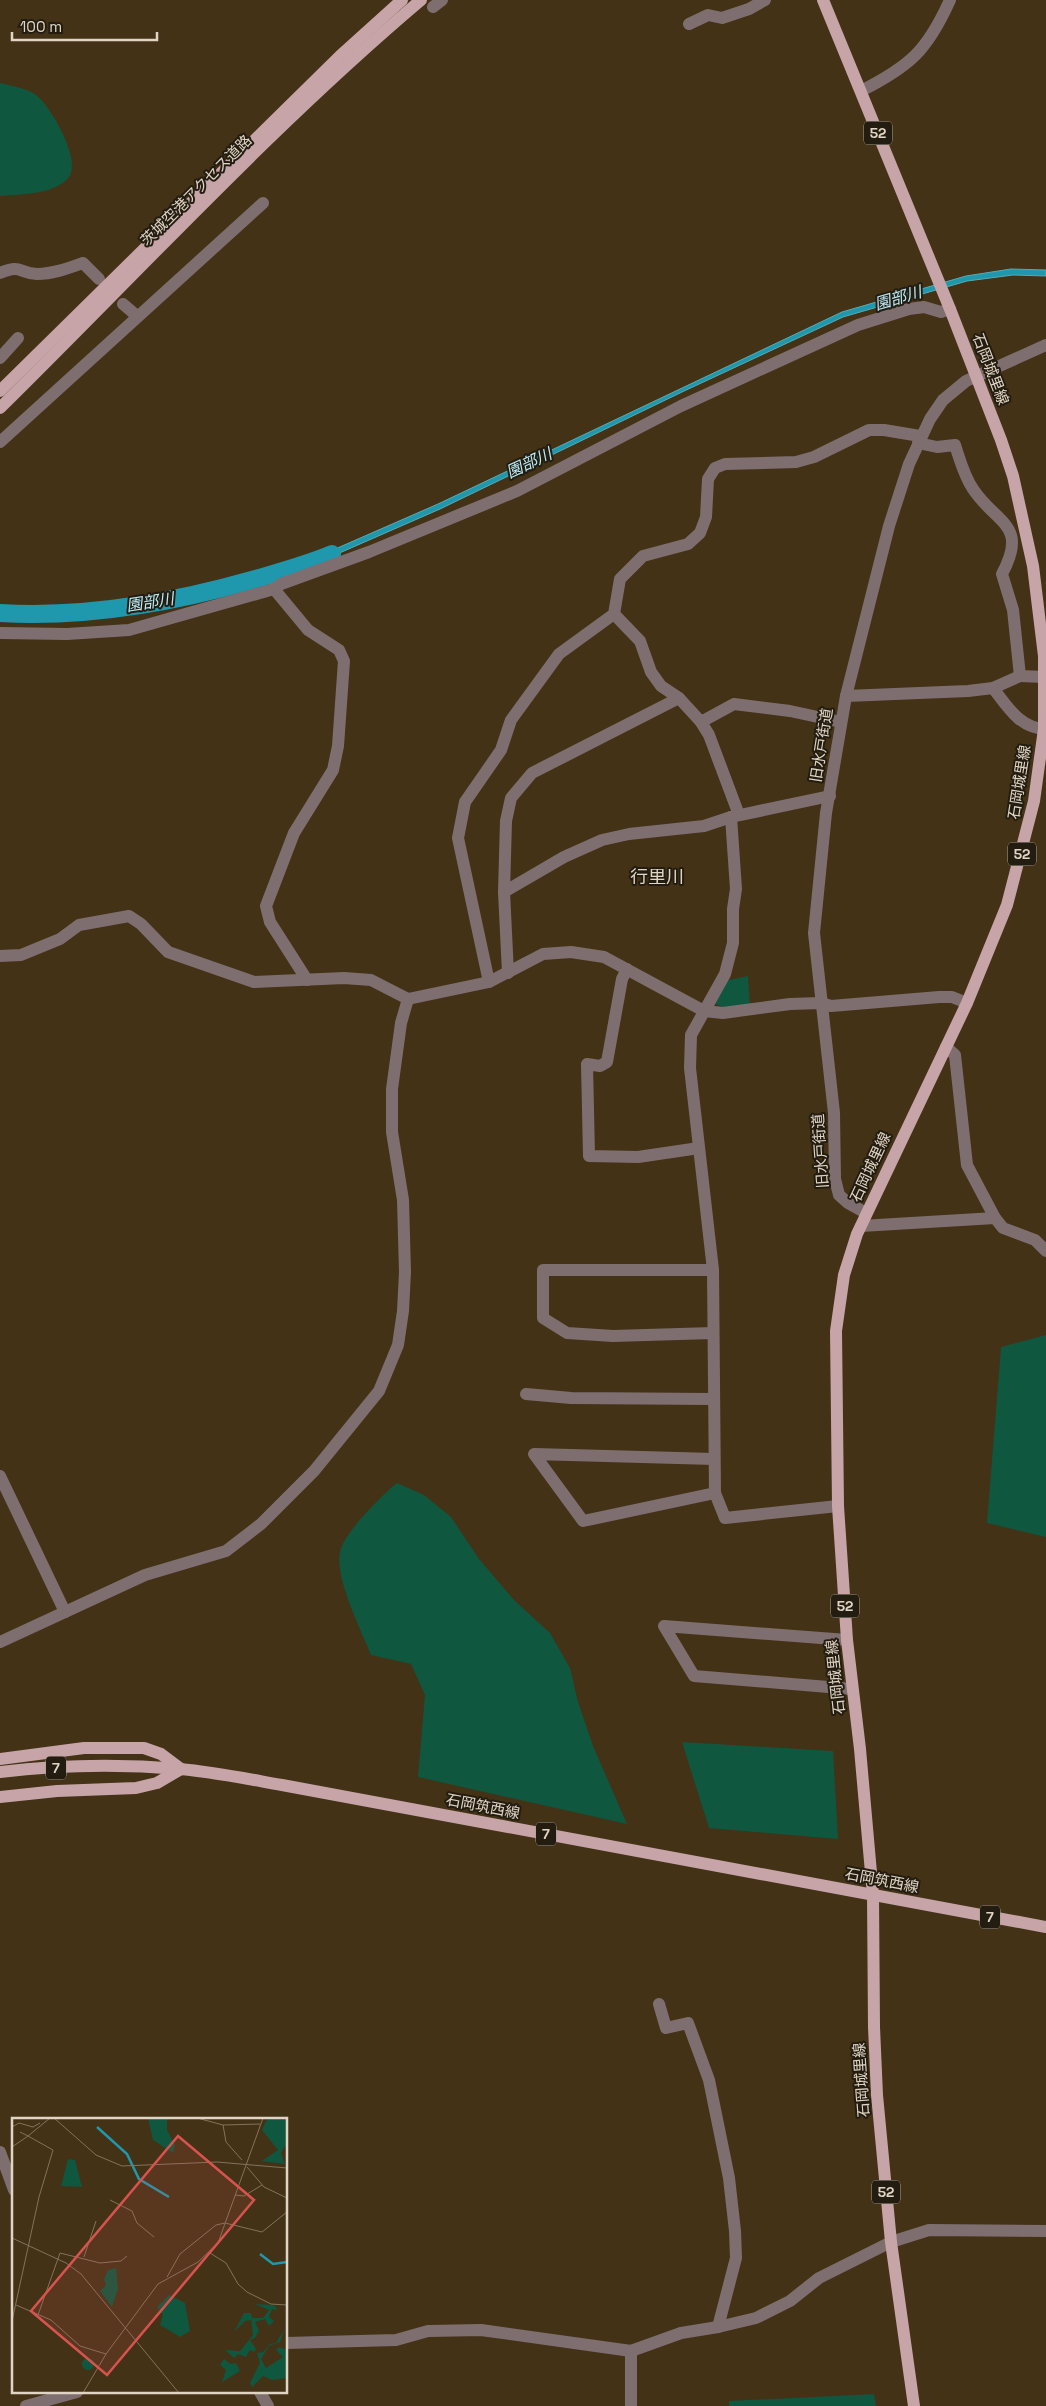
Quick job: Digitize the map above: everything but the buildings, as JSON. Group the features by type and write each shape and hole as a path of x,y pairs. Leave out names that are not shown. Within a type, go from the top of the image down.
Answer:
{"main road":[{"name":"茨城空港アクセス道路","path":"0,391 340,56 402,0"},
{"name":"茨城空港アクセス道路","path":"0,408 261,148 347,66 421,0"},
{"name":"石岡城里線","path":"823,0 977,375 1010,467 1028,538 1038,599 1044,677 1045,729 1034,800 1017,873 996,936 967,1003 866,1213 844,1275 836,1331 838,1506 847,1640 860,1749 873,1895 876,2076 891,2242 914,2406"},
{"path":"0,1759 84,1748 144,1748 161,1754 181,1769 157,1783 136,1788 57,1790 0,1797"},
{"name":"石岡筑西線","path":"0,1772 41,1768 98,1767 181,1769 282,1785 1046,1927"}],"street":[{"path":"861,91 899,70 919,53 934,33 950,0"},
{"path":"690,24 708,15 722,18 756,2"},
{"path":"0,442 263,203"},
{"path":"0,273 14,268 39,274 83,263 100,279"},
{"path":"123,304 137,316"},
{"path":"0,633 68,634 129,630 274,590 281,584 369,552 517,491 681,406 858,325 910,309 924,307 941,312 948,304"},
{"path":"0,358 18,338"},
{"name":"旧水戸街道","path":"866,1213 848,1203 839,1195 835,1179 834,1113 814,933 830,796 846,696 889,526 919,439 943,400 958,387 977,375 1046,345"},
{"path":"489,982 458,838 465,802 501,750 512,720 559,654 614,614 620,578 643,556 688,544 700,534 706,517 708,479 715,468 725,464 796,462 814,457 869,430 884,430 919,439 937,447 956,445 973,490 1008,528 1012,535 1009,560 1002,574 1013,610 1020,676"},
{"path":"274,590 308,630 339,650 344,661 338,746 333,770 294,833 266,906 270,922 307,980"},
{"path":"614,614 640,641 651,672 661,686 679,698 701,722 709,735 735,816 736,889 733,909 733,943 725,974 691,1035 690,1063 712,1270 715,1493 725,1518 838,1506"},
{"path":"846,696 968,692 993,688 1020,676 1044,677"},
{"path":"993,688 1019,720 1045,729"},
{"path":"508,973 504,892 506,821 511,798 532,773 679,698"},
{"path":"701,722 734,704 790,711 841,722"},
{"path":"504,892 564,857 602,840 629,834 704,826 735,816 830,796"},
{"path":"0,956 21,955 60,939 79,924 129,916 140,924 168,952 254,982 371,980 408,999 489,982 544,954 571,952 604,957 704,1011 724,1013 790,1004 821,1003 831,1006 939,997 952,997 967,1003"},
{"path":"626,969 622,980 607,1062 600,1066 587,1064 589,1156 638,1157 699,1148"},
{"path":"0,1642 145,1575 226,1551 261,1524 314,1471 379,1391 398,1345 403,1311 405,1272 403,1200 392,1132 392,1089 401,1023 408,999"},
{"path":"946,1047 955,1055 967,1165 995,1218 1003,1228 1035,1240 1046,1251"},
{"path":"861,1226 995,1218"},
{"path":"712,1270 543,1270 543,1318 567,1333 612,1336 713,1333"},
{"path":"526,1394 571,1398 713,1399"},
{"path":"714,1459 534,1454 583,1521 715,1493"},
{"path":"0,1476 65,1612"},
{"path":"847,1640 664,1626 694,1676 852,1689"},
{"path":"659,2004 666,2028 688,2023 709,2080 729,2178 736,2258 718,2327"},
{"path":"0,2152 12,2185"},
{"path":"288,2343 396,2340 428,2331 481,2330 631,2351 681,2333 756,2318 790,2301 819,2278 891,2242 929,2230 1046,2231"},
{"path":"631,2351 631,2406"},
{"path":"34,2405 70,2394"},
{"path":"261,2394 268,2406"}],"green space":[{"path":"0,83 23,89 36,95 49,110 63,134 71,159 72,169 69,177 63,183 47,190 0,196"},
{"path":"748,976 750,1007 728,1009 713,1003 724,981"},
{"path":"1046,1335 1046,1537 987,1523 1001,1347"},
{"path":"397,1483 424,1495 451,1517 479,1559 514,1600 550,1633 570,1668 578,1702 593,1746 627,1824 418,1777 425,1695 411,1664 371,1655 345,1590 339,1563 343,1544 355,1525"},
{"path":"682,1742 833,1751 838,1839 709,1828"},
{"path":"874,2394 876,2406 729,2406 729,2401"}],"water":[{"path":"1011,269 1046,270 1046,276 1013,275 967,281 843,317 682,392 440,509 312,565 310,560 438,504 842,312 966,276"}],"waterway":[{"name":"園部川","path":"0,613 32,614 96,611 159,602 252,580 332,554"}],"district":[{"name":"行里川","path":"657,876"}]}
